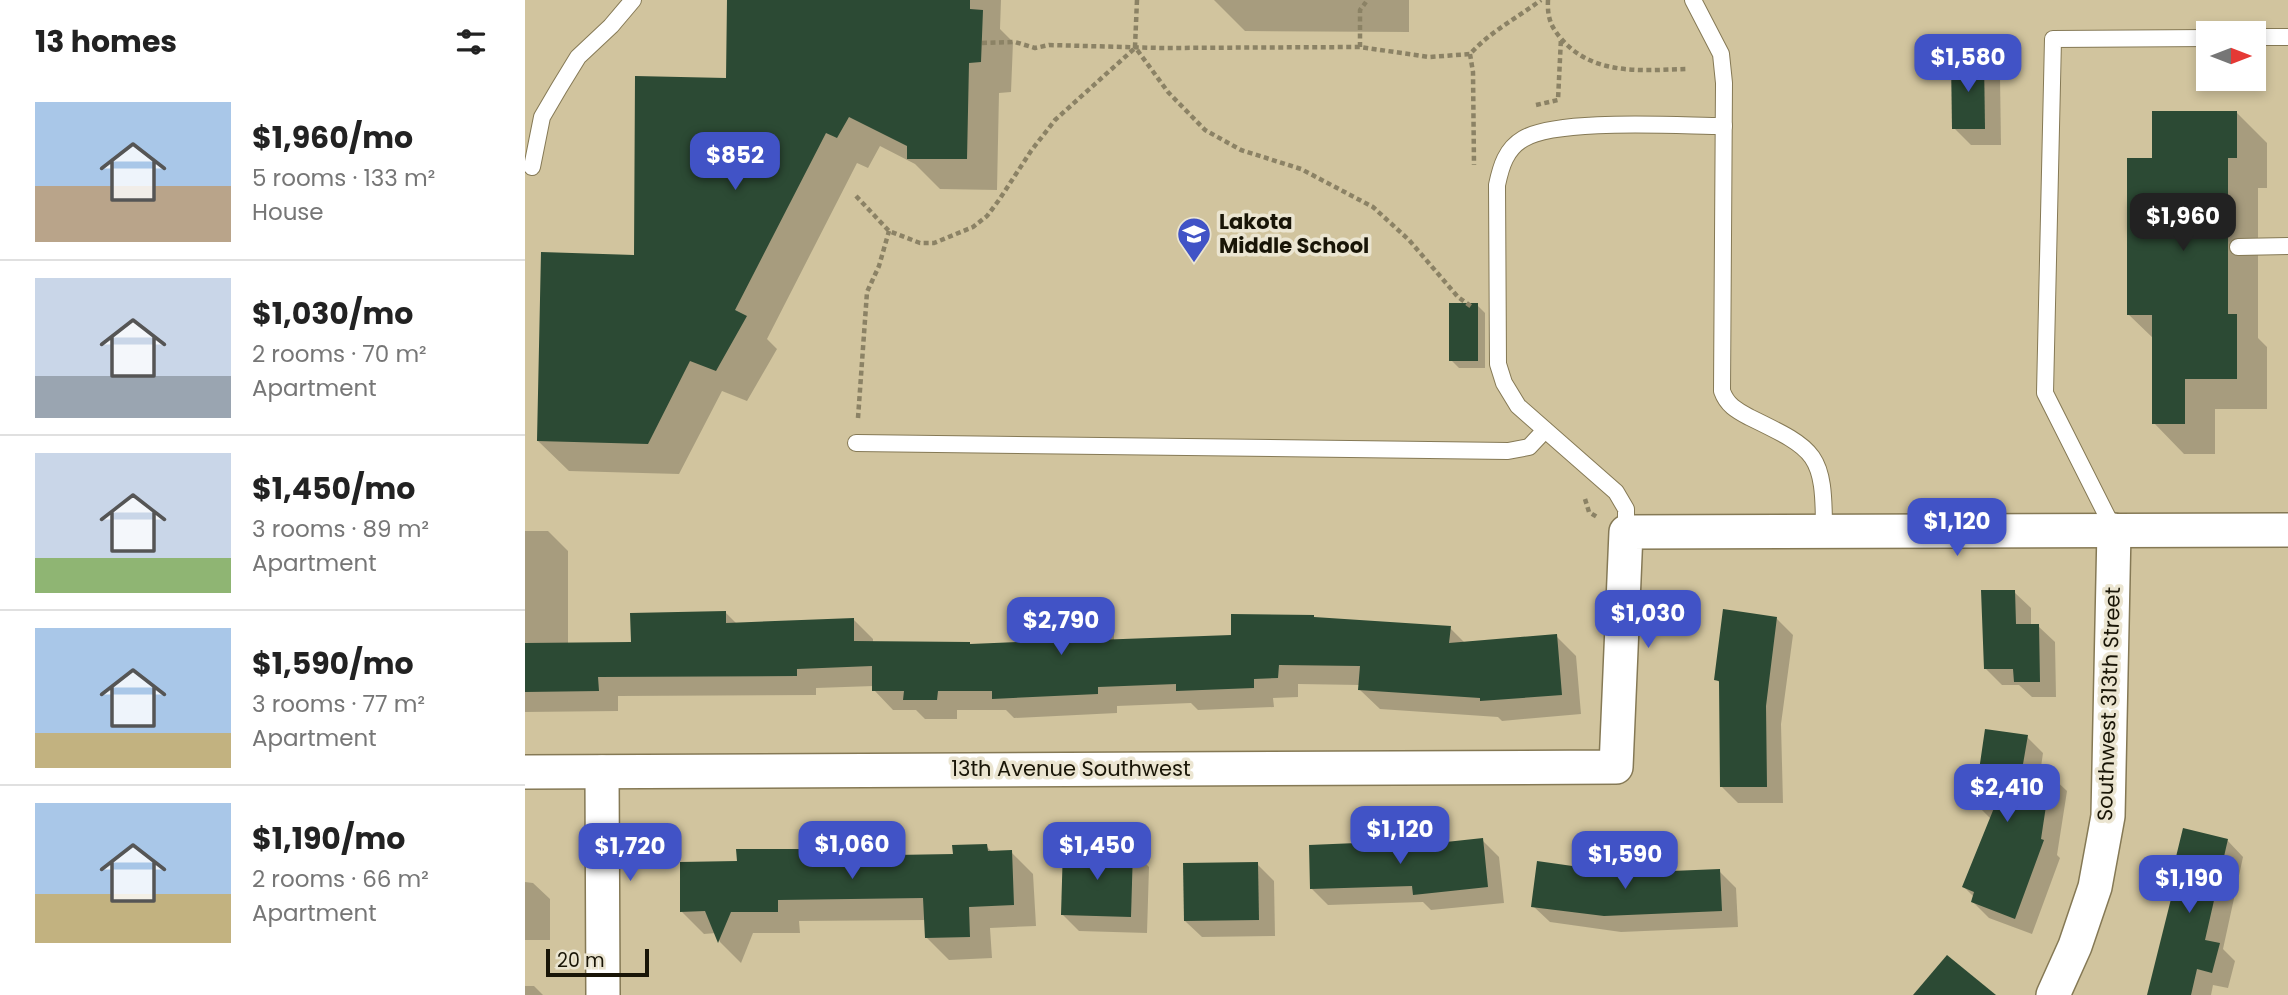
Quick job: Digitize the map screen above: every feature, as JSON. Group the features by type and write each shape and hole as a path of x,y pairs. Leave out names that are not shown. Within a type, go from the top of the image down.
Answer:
{"street":[{"name":"Southwest 313th Street","path":"2053,995 2075,946 2095,887 2108,816 2114,530"},
{"path":"1626,532 2288,530"},
{"name":"13th Avenue Southwest","path":"525,772 1616,766 1626,532"},
{"path":"602,772 603,995"}],"lane":[{"path":"532,167 542,117 577,57 611,26 633,0"},
{"path":"1693,0 1721,54 1724,83 1723,391 1730,406 1795,440 1809,451 1819,470 1824,496 1824,531"},
{"path":"2266,37 2288,37"},
{"path":"2114,530 2045,393 2053,39 2196,38"},
{"path":"1626,532 1626,509 1616,492 1518,406 1504,383 1498,365 1497,185 1501,166 1510,150 1522,139 1542,130 1603,126 1724,126"},
{"path":"2238,247 2288,246"},
{"path":"856,443 1507,451 1529,447 1545,430"}],"path":[{"path":"1137,0 1135,47 1168,92 1205,130 1241,150 1301,169 1373,207 1409,240 1458,297 1475,309"},
{"path":"982,43 1015,42 1035,48 1049,45 1360,47 1429,57 1471,54 1498,28 1541,0"},
{"path":"1548,0 1547,16 1560,38 1577,54 1598,65 1630,70 1687,69"},
{"path":"1360,47 1360,10 1366,2"},
{"path":"1533,106 1558,100 1560,38"},
{"path":"856,196 889,231 920,243 935,243 973,227 987,216 1055,120 1135,47"},
{"path":"1474,163 1479,153"},
{"path":"856,443 867,292 879,266 889,231"}],"building":[{"path":"727,0 970,0 970,9 983,10 981,62 969,63 967,159 907,159 907,146 849,117 837,138 826,133 735,310 747,316 716,371 690,361 648,444 537,441 541,252 634,255 635,76 726,78"},
{"path":"1951,59 1984,59 1985,129 1952,129"},
{"path":"2152,111 2237,111 2237,158 2228,158 2228,314 2237,314 2237,379 2185,379 2185,424 2152,424 2152,315 2127,315 2127,158 2152,158"},
{"path":"1449,303 1478,303 1478,361 1449,361"},
{"path":"1981,590 2015,590 2016,624 2039,624 2040,682 2014,682 2013,669 1984,669"},
{"path":"1723,609 1777,617 1766,706 1767,787 1720,787 1719,681 1714,680"},
{"path":"726,611 726,623 854,618 854,641 970,644 1042,641 1041,613 1095,611 1096,640 1231,635 1231,614 1314,615 1451,626 1449,643 1557,634 1562,695 1480,701 1480,698 1358,690 1360,666 1279,665 1278,678 1254,679 1254,688 1176,691 1176,684 1098,687 1098,694 992,699 992,691 938,691 937,700 903,700 904,691 872,691 872,666 797,669 797,676 598,677 599,691 525,692 525,643 631,642 630,613"},
{"path":"1985,729 2028,735 2022,770 2051,773 2041,839 2044,840 2015,919 1971,902 1974,892 1962,887 1994,808 1974,805"},
{"path":"2183,828 2228,839 2205,940 2220,943 2212,973 2197,969 2191,995 2147,995 2171,899 2166,898"},
{"path":"1483,838 1488,887 1413,895 1412,886 1310,889 1309,845 1381,842 1381,849"},
{"path":"895,841 895,855 953,854 952,845 987,844 988,851 1012,850 1014,905 969,907 970,937 925,938 923,898 778,900 778,912 731,912 718,943 705,911 680,912 680,862 737,861 736,849 809,849 809,843"},
{"path":"1063,847 1133,849 1131,917 1061,915"},
{"path":"1537,861 1622,873 1720,869 1722,911 1604,916 1531,907"},
{"path":"1258,862 1259,920 1184,921 1183,863"},
{"path":"1947,955 1996,995 1913,995"}],"place":[{"name":"Lakota Middle School","path":"1194,264"}]}
